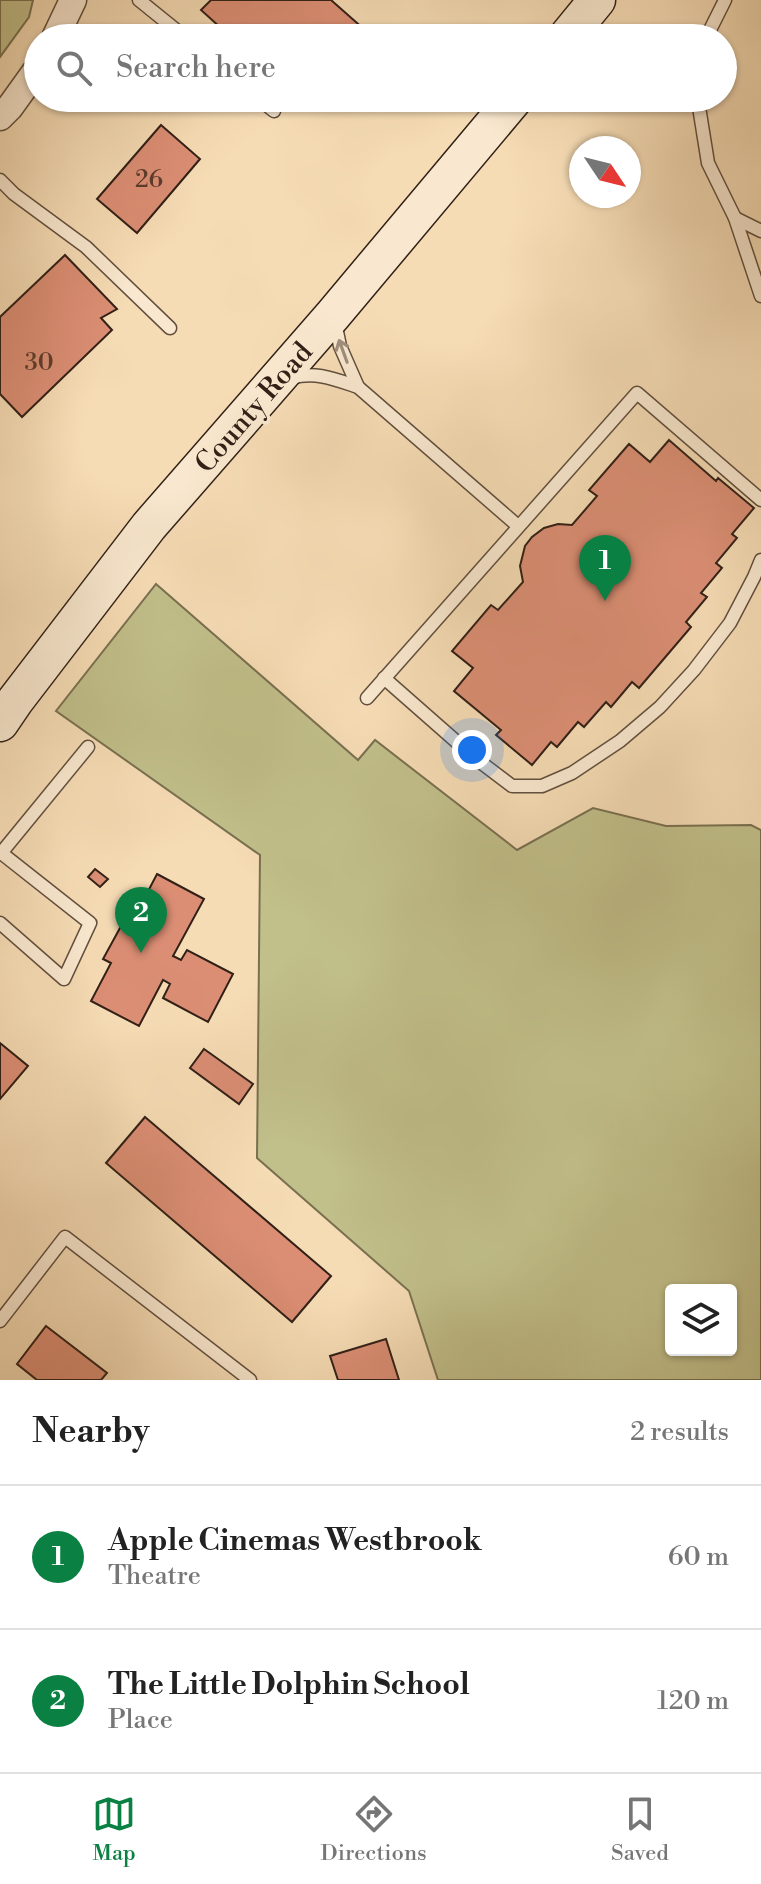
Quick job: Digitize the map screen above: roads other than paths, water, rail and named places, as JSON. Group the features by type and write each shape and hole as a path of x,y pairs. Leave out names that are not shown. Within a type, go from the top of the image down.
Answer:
{"main road":[{"path":"577,24 597,0"},
{"name":"County Road","path":"0,723 149,526 333,315 503,112"}],"street":[{"path":"62,24 73,0"},
{"path":"0,117 24,88"}],"lane":[{"path":"139,0 169,24"},
{"path":"713,24 725,0"},
{"path":"700,112 708,163 735,218 761,296"},
{"path":"0,180 14,194 86,247 170,328"},
{"path":"735,218 761,231"},
{"path":"333,315 340,346 358,387"},
{"path":"273,384 306,374 327,376 358,387 518,526"},
{"path":"367,698 637,393 761,500"},
{"path":"384,678 475,758 512,786 542,786 572,773 620,741 660,707 694,670 730,623 761,560"},
{"path":"0,923 64,979 90,923 1,852 88,747"},
{"path":"0,1321 65,1237 250,1380"}],"place":[{"name":"Apple Cinemas Westbrook","path":"605,601"},
{"name":"The Little Dolphin School","path":"141,953"}]}
